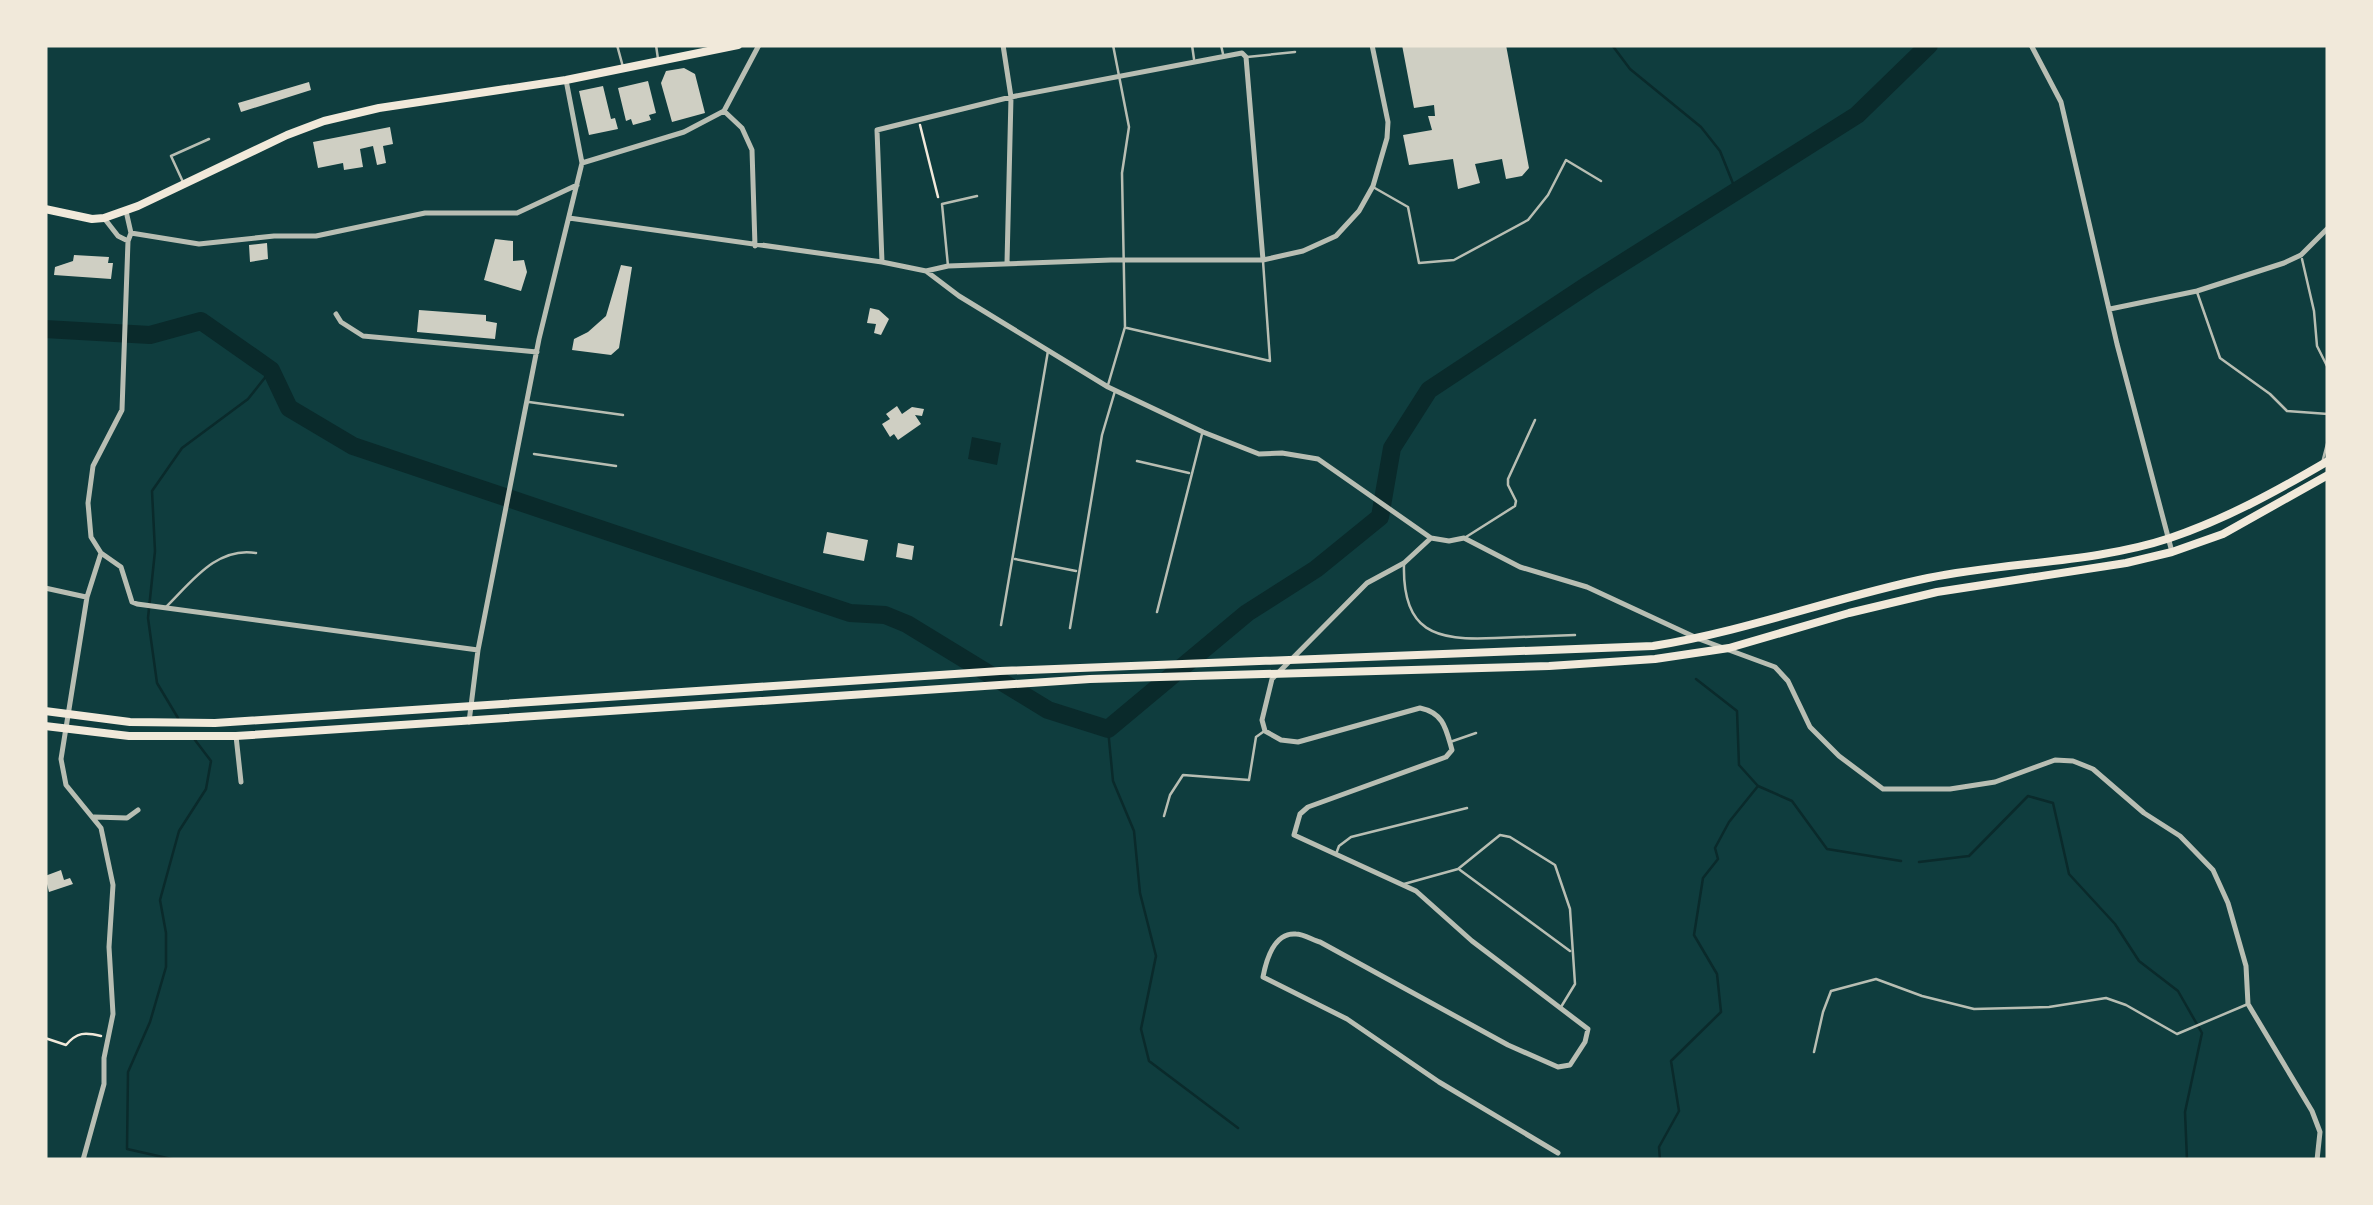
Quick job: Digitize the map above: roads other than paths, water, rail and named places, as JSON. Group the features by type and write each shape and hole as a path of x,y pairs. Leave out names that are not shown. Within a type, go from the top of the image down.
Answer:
{"main road":[{"path":"45,209 104,218 324,121 379,108 566,80 738,45"},
{"path":"45,710 130,722 215,724 1175,663 1653,646 1699,639 1931,577 2123,549 2168,538 2243,508 2325,463"},
{"path":"45,726 135,736 217,737 1090,680 1655,659 1728,648 1937,592 2126,563 2172,552 2223,534 2328,475"}],"street":[{"path":"582,163 684,132 724,111 759,45"},
{"path":"1003,45 1011,96 1007,263"},
{"path":"569,218 926,271 1007,263 1263,260 1304,251 1336,236 1373,186 1385,149 1388,122 1372,45"},
{"path":"2031,45 2061,102 2116,344 2172,552"},
{"path":"882,262 877,130 1011,96 1242,53 1246,57 1263,260"},
{"path":"469,722 478,650 537,352 582,163 566,80"},
{"path":"724,111 742,128 752,150 755,246"},
{"path":"104,218 118,236 199,244 316,236 425,213 517,212 577,184"},
{"path":"126,211 130,237 122,410 93,466 88,503 92,538 101,553 121,567 132,602 478,650"},
{"path":"2110,309 2197,291 2284,263 2301,254 2328,228"},
{"path":"926,271 959,296 1112,388 1203,432 1254,453 1318,459 1431,538 1464,538 1520,567 1587,586 1780,672 1810,727 1839,756 1883,788 1950,789 1995,782 2055,760 2073,761 2093,769 2144,813 2180,836 2213,870 2228,903 2246,966 2248,1004 2312,1111 2320,1132 2318,1160"},
{"path":"336,314 341,322 363,336 537,352"},
{"path":"1431,538 1404,563 1367,583 1272,679 1262,720 1265,731 1281,740 1298,742 1420,708 1434,710 1444,721 1452,750 1446,758 1308,807 1300,814 1294,835 1403,884 1588,1029 1585,1042 1570,1064 1558,1067 1508,1045 1320,942 1296,934 1280,941 1270,952 1264,977 1348,1019 1439,1082 1558,1153"},
{"path":"84,1160 104,1084 113,998 109,947 112,885 101,828 63,778 61,759 87,597 101,553"},
{"path":"45,588 87,597"},
{"path":"236,736 242,782"},
{"path":"94,817 127,818 138,810"}],"lane":[{"path":"618,45 623,68"},
{"path":"656,45 659,61"},
{"path":"1070,628 1102,435 1125,328 1122,173 1128,127 1114,45"},
{"path":"1192,45 1195,60"},
{"path":"1221,45 1224,56"},
{"path":"1246,57 1295,52"},
{"path":"184,184 171,156 209,139"},
{"path":"1373,186 1408,207 1419,262 1454,260 1528,220 1548,196 1566,160 1601,181"},
{"path":"948,266 942,204 977,196"},
{"path":"2301,254 2314,311 2317,346 2328,368"},
{"path":"1125,328 1270,361 1263,260"},
{"path":"2197,291 2220,358 2287,411 2328,414"},
{"path":"1002,626 1048,349"},
{"path":"528,402 623,416"},
{"path":"1464,538 1515,506 1508,479 1535,420"},
{"path":"1157,612 1203,432"},
{"path":"2325,463 2328,440"},
{"path":"534,454 616,466"},
{"path":"1137,462 1191,474"},
{"path":"164,609 199,571 244,550 256,552"},
{"path":"1013,558 1078,571"},
{"path":"1404,563 1403,589 1422,628 1460,640 1575,635"},
{"path":"1164,816 1170,795 1183,775 1249,780 1256,736 1265,731"},
{"path":"1450,742 1476,733"},
{"path":"1336,856 1339,846 1351,836 1467,808"},
{"path":"1403,884 1458,869 1500,835 1510,836 1555,865 1570,910 1576,984 1561,1007"},
{"path":"1458,869 1572,952"},
{"path":"1814,1052 1831,991 1876,979 1974,1009 2048,1008 2106,998 2177,1034 2248,1004"}],"water":[{"path":"972,437 1001,443 997,465 968,459"}],"waterway":[{"path":"1612,45 1630,69 1701,127 1720,151 1736,191"},
{"path":"45,329 150,335 201,321 271,370 289,408 353,446 850,613 885,615 907,624 1048,710 1108,729 1247,613 1316,569 1380,517 1392,448 1429,390 1857,115 1929,45"},
{"path":"178,718 157,683 148,618 155,551 152,491 182,448 248,399 271,370"},
{"path":"1696,679 1737,711 1739,765 1758,786 1792,801 1827,849 1901,861"},
{"path":"1108,729 1113,781 1134,831 1140,893 1156,956 1141,1029 1149,1061 1238,1128"},
{"path":"176,1160 127,1149 128,1072 150,1022 166,967 166,933 160,900 179,831 206,789 211,761 195,740"},
{"path":"1660,1160 1659,1147 1679,1111 1671,1061 1721,1012 1717,974 1694,935 1703,878 1718,859 1715,848 1729,822 1758,786"},
{"path":"1919,862 1969,856 2028,796 2053,803 2069,874 2115,924 2139,961 2178,991 2202,1033 2185,1112 2187,1160"}]}
